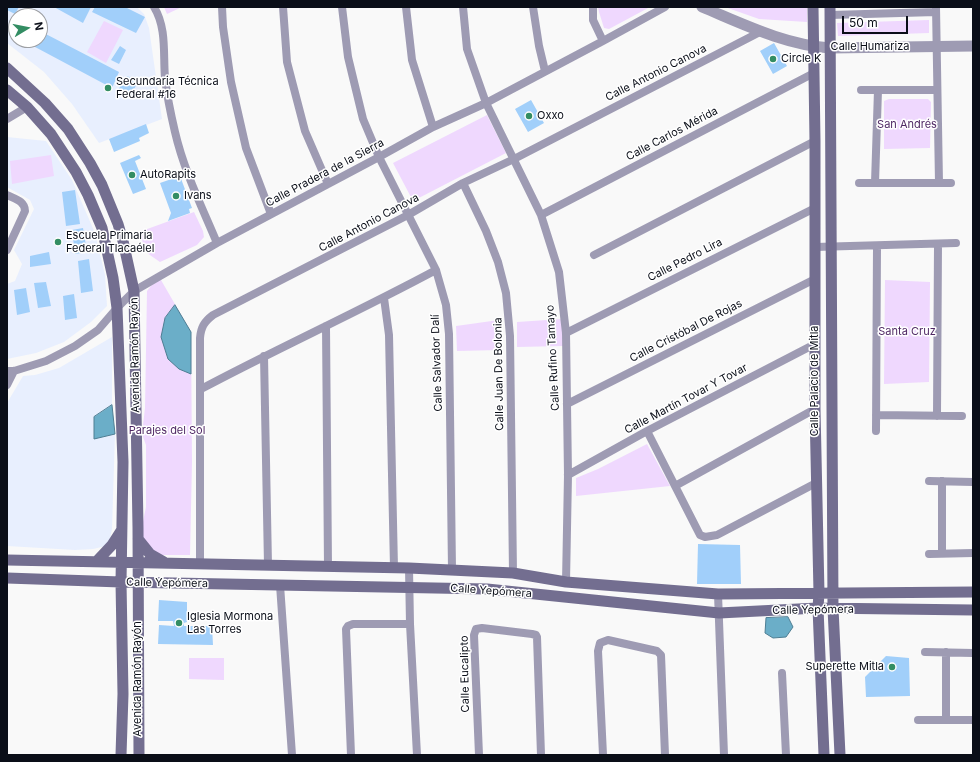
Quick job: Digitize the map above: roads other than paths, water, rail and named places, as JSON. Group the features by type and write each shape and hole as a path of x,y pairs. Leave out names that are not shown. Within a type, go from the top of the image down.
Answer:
{"main road":[{"name":"Calle Palacio de Mitla","path":"812,7 815,141 815,409 819,593 818,608 824,755"},
{"name":"Calle Palacio de Mitla","path":"830,11 833,608 840,755"},
{"name":"Avenida Ramón Rayón","path":"7,68 45,102 68,129 90,163 102,185 118,224 134,291 138,539 139,755"},
{"name":"Avenida Ramón Rayón","path":"7,90 27,107 52,134 76,172 102,228 113,278 117,308 123,462 121,563 123,694 121,755"},
{"path":"96,562 112,545 122,530"},
{"path":"138,539 150,554 166,563"},
{"name":"Calle Yepómera","path":"7,560 452,570 513,573 566,582 718,594 973,592"},
{"name":"Calle Yepómera","path":"7,578 121,582 487,588 719,613 818,608 973,610"}],"street":[{"path":"154,7 157,12 163,34 165,79 175,133 187,172 217,243"},
{"path":"222,7 222,27 231,82 246,148 271,214"},
{"path":"283,7 287,62 305,131 328,184"},
{"name":"Calle Salvador Dalí","path":"342,7 348,57 363,119 379,157 436,270 446,305 449,334 452,570"},
{"path":"406,7 412,60 433,127"},
{"name":"Calle Rufino Tamayo","path":"464,7 467,49 486,103 541,215 559,272 566,333 568,475 566,582"},
{"path":"533,7 539,46 545,71"},
{"path":"593,7 594,20 603,41"},
{"name":"Calle Pradera de la Sierra","path":"10,371 46,361 75,346 98,330 134,291 217,243 433,127 486,103 665,7"},
{"name":"Calle Humariza","path":"702,7 760,32 813,47 973,46"},
{"path":"830,11 936,9 939,183"},
{"name":"Calle Antonio Canova","path":"200,565 201,330 207,320 213,315 408,215 464,183 514,159 760,32"},
{"name":"Calle Carlos Mérida","path":"541,215 814,73"},
{"path":"861,90 937,90"},
{"path":"875,183 878,90"},
{"path":"7,119 27,107"},
{"path":"594,256 815,141"},
{"name":"Calle Juan De Bolonia","path":"464,183 486,231 498,262 506,292 510,336 513,573"},
{"path":"860,183 951,183"},
{"path":"7,195 22,202 25,207 25,214 7,250"},
{"name":"Calle Pedro Lira","path":"566,333 815,208"},
{"path":"815,247 956,243"},
{"path":"937,416 938,244"},
{"path":"876,431 877,246"},
{"path":"201,389 264,356 384,298 436,270"},
{"name":"Calle Cristóbal De Rojas","path":"567,404 815,279"},
{"path":"384,298 389,335 394,568"},
{"path":"326,326 328,567"},
{"name":"Calle Martín Tovar Y Tovar","path":"568,475 647,431 815,344"},
{"path":"264,356 268,566"},
{"path":"7,385 10,371"},
{"path":"675,486 815,409"},
{"path":"876,415 962,416"},
{"path":"647,431 700,535 705,537 717,535 816,483"},
{"path":"928,481 973,482"},
{"path":"942,481 942,553"},
{"path":"929,554 973,553"},
{"path":"409,568 410,624 417,755"},
{"path":"280,585 292,755"},
{"path":"718,594 724,755"},
{"path":"351,755 346,628 353,624 410,624"},
{"name":"Calle Eucalipto","path":"479,755 474,635 476,629 482,628 532,634 536,635 537,637 541,755"},
{"path":"603,755 598,651 600,643 608,640 659,652 662,658 665,755"},
{"path":"925,652 973,653"},
{"path":"946,652 946,720"},
{"path":"782,673 786,755"},
{"path":"918,720 973,720"}],"water":[{"path":"175,305 191,332 191,374 179,369 168,359 161,337 165,318"},
{"path":"112,405 115,434 94,439 94,417"},
{"path":"788,617 793,627 786,637 773,638 765,633 766,618"}],"place":[{"name":"Circle K","path":"773,59"},
{"name":"Secundaria Técnica Federal #16","path":"108,88"},
{"name":"Oxxo","path":"529,116"},
{"name":"AutoRapits","path":"132,175"},
{"name":"Ivans","path":"176,196"},
{"name":"Escuela Primaria Federal Tlacaélel","path":"58,242"},
{"name":"Iglesia Mormona Las Torres","path":"179,623"},
{"name":"Superette Mitla","path":"892,667"}],"park label":[{"name":"San Andrés","path":"907,125"},
{"name":"Santa Cruz","path":"907,332"},
{"name":"Parajes del Sol","path":"167,431"}]}
